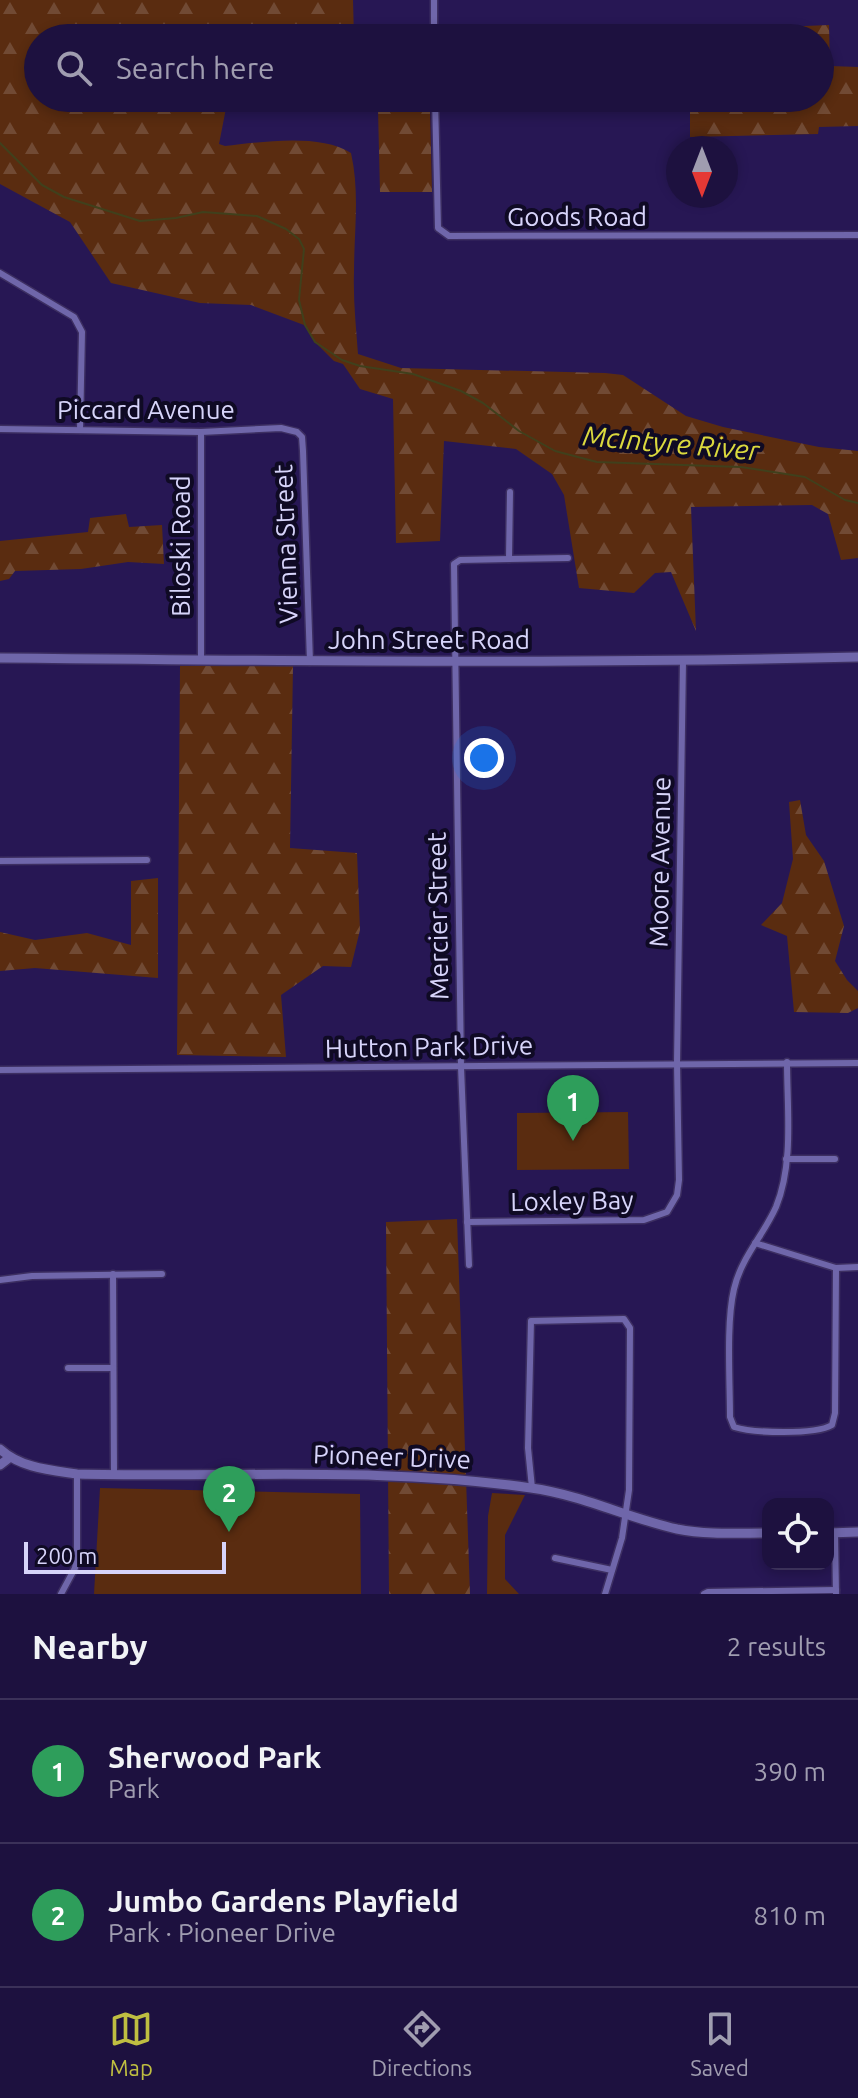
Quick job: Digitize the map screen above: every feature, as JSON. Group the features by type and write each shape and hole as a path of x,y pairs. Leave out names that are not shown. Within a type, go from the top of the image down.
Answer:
{"main road":[{"name":"John Street Road","path":"0,658 454,662 858,657"},
{"path":"0,1449 9,1458 0,1465"},
{"name":"Pioneer Drive","path":"9,1458 43,1469 77,1474 347,1475 472,1482 564,1494 675,1528 705,1533 762,1533"},
{"path":"834,1533 858,1532"}],"street":[{"path":"434,0 434,24"},
{"name":"Goods Road","path":"435,112 436,194 441,232 449,236 858,235"},
{"path":"0,273 74,317 82,332 80,430"},
{"name":"Piccard Avenue","path":"0,429 291,430"},
{"name":"Vienna Street","path":"291,430 302,437 310,662"},
{"name":"Biloski Road","path":"201,432 201,660"},
{"path":"510,492 509,559 568,558"},
{"name":"Mercier Street","path":"469,1265 461,1067 454,564 460,560 509,559"},
{"name":"Moore Avenue","path":"677,1063 683,661"},
{"path":"0,861 147,860"},
{"path":"787,1062 786,1159 777,1205 746,1256 737,1278 731,1308 730,1417 734,1427 750,1431 820,1430 832,1425 835,1413 836,1268"},
{"name":"Loxley Bay","path":"467,1222 644,1220 667,1212 677,1195 679,1180 677,1063"},
{"name":"Hutton Park Drive","path":"0,1070 858,1063"},
{"path":"786,1159 835,1159"},
{"path":"755,1243 836,1268 858,1267"},
{"path":"113,1274 114,1475"},
{"path":"0,1280 162,1274"},
{"path":"532,1488 528,1448 531,1321 624,1319 630,1328 629,1490 622,1538 605,1594"},
{"path":"68,1368 113,1368"},
{"path":"61,1594 75,1568 77,1555 77,1474"},
{"path":"555,1558 612,1570"},
{"path":"704,1594 836,1592 834,1568"}],"green space":[{"path":"0,0 353,0 354,24 24,24 24,112 225,112 219,144 225,146 307,141 351,153 356,198 354,292 358,354 401,368 623,375 686,416 819,447 858,451 858,558 841,560 828,514 812,505 691,507 696,631 671,572 655,573 634,593 579,588 564,495 552,474 516,449 444,441 440,541 396,543 393,399 360,389 343,364 334,361 315,342 304,325 251,305 200,303 111,283 70,222 0,184"},
{"path":"834,66 858,67 858,126 819,127 818,134 690,136 690,112 834,112"},
{"path":"378,112 430,112 432,192 380,192"},
{"path":"126,514 129,527 162,525 164,564 128,562 81,569 15,571 9,579 0,581 0,541 88,532 90,518"},
{"path":"180,666 293,666 290,848 357,853 360,930 351,967 323,966 281,995 286,1057 177,1055"},
{"path":"800,800 806,835 824,861 844,926 835,961 858,991 858,1008 848,1013 794,1012 787,936 761,925 782,903 793,859 789,802"},
{"path":"158,878 158,978 35,968 0,971 0,932 35,940 87,933 131,945 131,881"},
{"path":"628,1112 629,1169 517,1170 517,1113"},
{"path":"457,1219 470,1594 389,1594 386,1222"},
{"path":"100,1488 360,1494 361,1594 94,1594"},
{"path":"492,1493 525,1495 505,1535 505,1579 519,1594 487,1594 488,1516"}],"waterway":[{"name":"McIntyre River","path":"0,143 42,185 64,197 140,221 203,212 257,216 286,229 299,239 304,249 299,300 305,325 315,342 342,360 360,366 413,374 461,391 483,403 519,431 555,451 597,462 741,467 805,477 845,500 858,503"}],"place":[{"name":"Sherwood Park","path":"573,1141"},
{"name":"Jumbo Gardens Playfield","path":"229,1532"}]}
